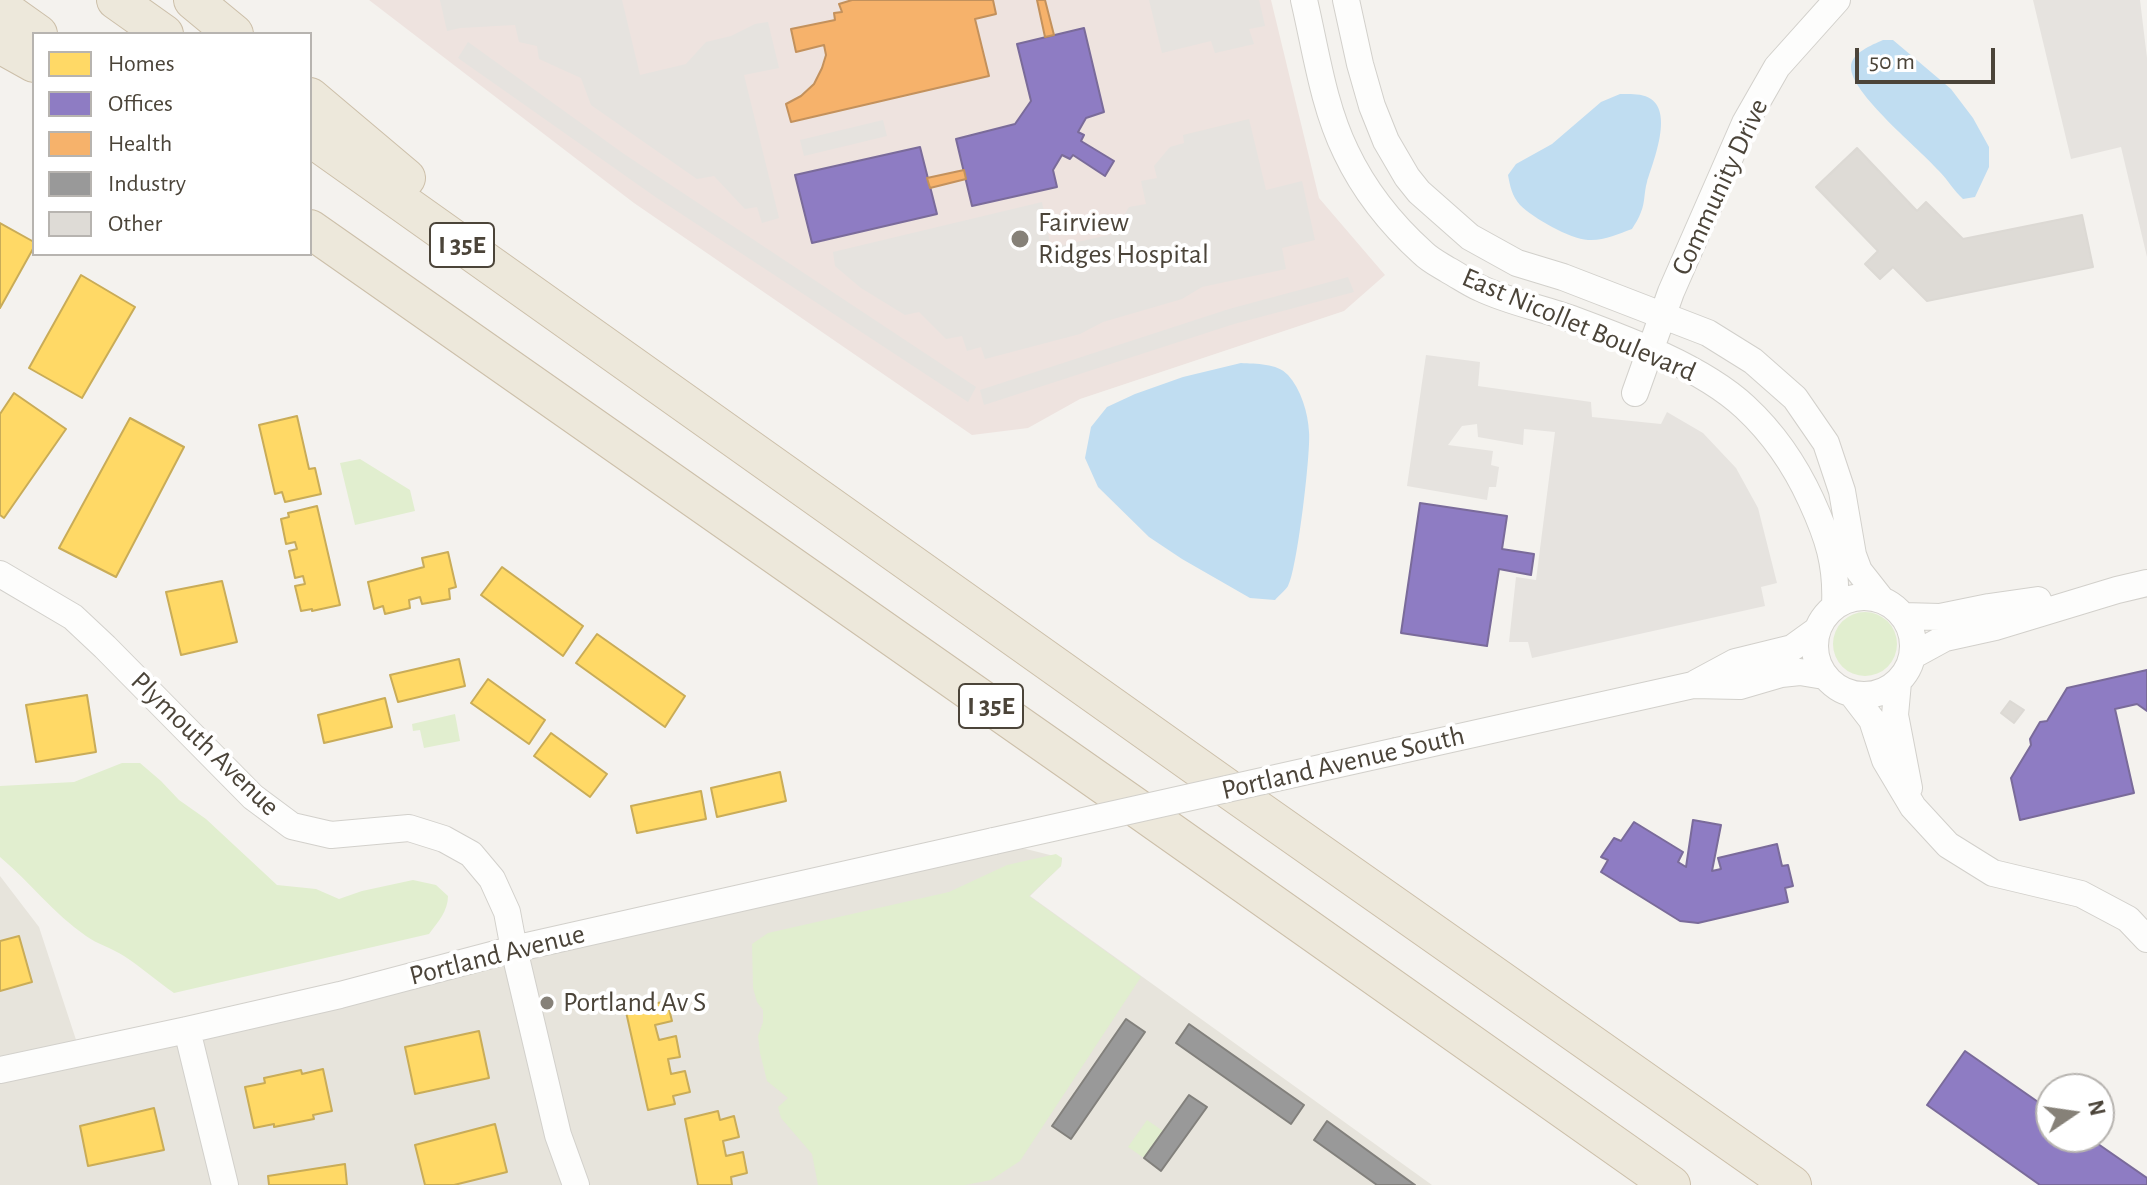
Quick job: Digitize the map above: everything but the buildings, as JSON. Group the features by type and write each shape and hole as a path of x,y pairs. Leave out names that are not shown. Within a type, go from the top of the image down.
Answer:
{"highway":[{"path":"116,0 161,32"},
{"path":"193,0 232,32"},
{"path":"0,7 35,32"},
{"path":"0,44 32,62"},
{"path":"312,99 613,352"},
{"name":"I 35E","path":"312,138 1792,1185"},
{"name":"I 35E","path":"312,230 1671,1185"}],"street":[{"name":"East Nicollet Boulevard","path":"1304,0 1329,109 1346,152 1367,189 1390,218 1425,256 1480,288 1650,349 1703,377 1743,405 1777,441 1802,482 1824,530 1833,559 1835,605"},
{"name":"East Nicollet Boulevard","path":"1346,0 1376,117 1386,141 1419,192 1470,237 1517,263 1563,277 1708,333 1753,361 1795,398 1826,443 1842,491 1853,555 1859,571 1881,599"},
{"name":"Community Drive","path":"1635,393 1662,315 1745,123 1777,67 1837,0"},
{"name":"Plymouth Avenue","path":"0,574 73,617 253,797 292,826 331,835 409,828 444,839 471,854 492,879 507,912 558,1135 576,1185"},
{"path":"1912,656 1945,638 1995,627 2147,583"},
{"path":"1903,616 1940,617 1989,607 2117,590"},
{"path":"1852,694 1876,694 1887,690 1898,682 1909,666 1913,642 1910,628 1903,616 1881,599 1865,596 1849,598 1835,605 1824,616 1817,630 1815,654 1824,676 1832,684 1852,694 1872,720 1885,760 1913,807 1948,845 1993,873 2081,894 2128,919 2147,939"},
{"name":"Portland Avenue South","path":"1693,685 1735,662 1792,648 1817,630"},
{"name":"Portland Avenue South","path":"994,841 1693,685 1740,686 1800,672 1824,676"},
{"path":"1898,682 1895,715 1913,807"},
{"name":"Portland Avenue","path":"0,1070 340,995 514,949 994,841"},
{"path":"187,1030 225,1185"}],"shaded area":[{"name":"Fairview Ridges Hospital","path":"369,0 1271,0 1319,198 1385,275 1344,311 1080,399 1028,428 972,435 634,203"},
{"path":"440,0 622,0 640,75 686,64 706,42 768,22 779,68 744,75 779,218 762,223 757,207 745,209 714,176 697,179 591,105 581,78 539,59 537,46 519,42 515,25 447,31"},
{"path":"1149,0 1259,0 1265,26 1249,29 1254,44 1215,53 1211,41 1162,53"},
{"path":"2033,0 2140,0 2147,58 2147,257 2121,147 2071,159"},
{"path":"468,42 624,154 976,387 968,402 657,198 458,58"},
{"path":"1249,119 1266,190 1302,181 1315,240 1282,248 1286,269 1202,287 1182,299 1103,322 1080,334 985,359 981,347 967,351 962,336 946,339 919,312 905,315 861,288 835,266 833,252 1042,202 1051,248 1113,234 1129,207 1146,204 1141,181 1157,178 1154,166 1170,147 1184,143 1183,135"},
{"path":"883,120 887,136 804,156 800,140"},
{"path":"1348,277 1354,292 1234,324 984,405 980,390 1229,309"},
{"path":"1426,355 1480,362 1478,386 1591,402 1592,417 1661,424 1667,412 1703,433 1736,468 1758,508 1777,583 1761,587 1765,606 1532,658 1528,642 1509,642 1516,577 1536,580 1555,432 1524,429 1523,445 1478,437 1477,424 1462,426 1448,445 1493,451 1491,465 1499,467 1496,487 1489,487 1487,500 1407,486"},
{"path":"994,841 1062,858 1061,866 1030,896 1432,1185 0,1185 0,876 39,927 80,1052"}],"green space":[{"path":"360,459 410,490 415,511 355,525 340,463"},
{"path":"1859,612 1871,612 1888,621 1895,632 1895,656 1888,667 1871,676 1859,676 1847,671 1838,662 1833,650 1833,638 1838,626 1847,617"},
{"path":"455,714 460,741 424,748 420,730 413,731 412,724"},
{"path":"122,763 140,763 277,885 316,889 339,899 413,880 436,885 448,896 444,911 429,934 174,993 124,956 74,927 0,857 0,786 74,782"},
{"path":"1056,854 1062,858 1061,866 1029,896 1141,977 1020,1161 991,1180 965,1185 818,1185 812,1154 781,1118 778,1107 788,1098 767,1081 758,1036 763,1010 753,988 752,944 768,933 949,892 1007,865"},
{"path":"1147,1120 1163,1131 1144,1158 1128,1147"}],"water":[{"path":"1883,40 1893,40 1951,89 1973,118 1989,147 1989,167 1975,197 1963,199 1874,106 1854,78 1851,67 1854,58"},
{"path":"1620,94 1636,94 1651,99 1660,115 1660,139 1642,209 1632,229 1611,237 1580,239 1552,227 1520,205 1513,194 1508,175 1516,164 1552,144 1601,102"},
{"path":"1241,363 1272,366 1288,375 1300,394 1308,425 1306,486 1292,576 1288,586 1275,600 1250,598 1149,537 1098,487 1085,458 1091,427 1107,407 1183,377"}],"place":[{"name":"Fairview Ridges Hospital","path":"1020,239"},
{"name":"Portland Av S","path":"547,1003"}]}
